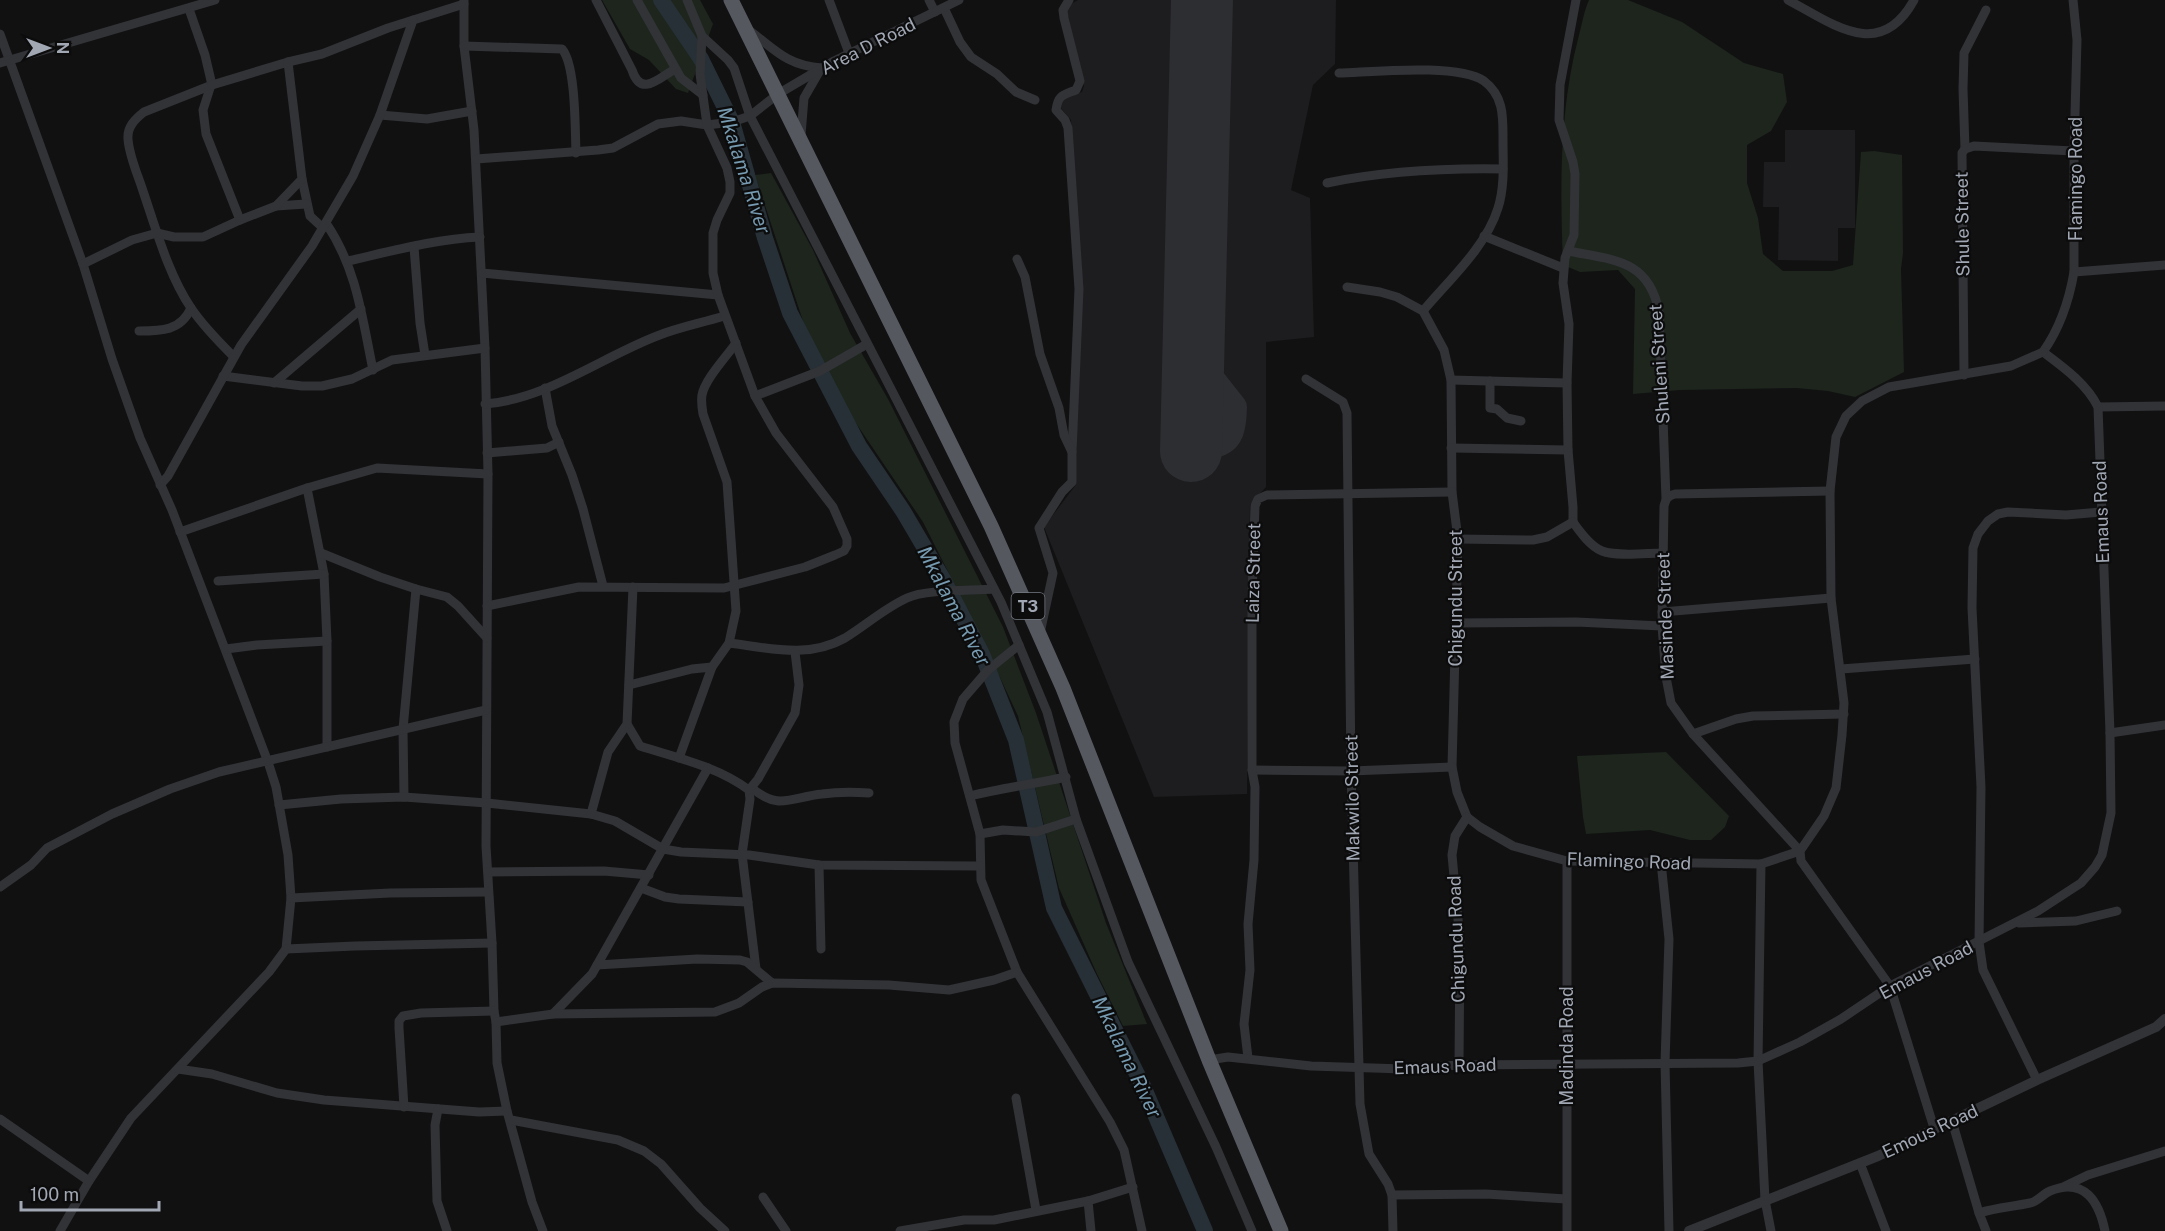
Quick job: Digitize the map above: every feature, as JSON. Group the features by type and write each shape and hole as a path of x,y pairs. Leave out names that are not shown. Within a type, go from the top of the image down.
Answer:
{"highway":[{"name":"T3","path":"731,0 991,526 1040,634 1116,820 1209,1060 1281,1231"}],"street":[{"path":"0,63 214,0"},
{"path":"596,0 635,80 640,85 647,86 675,69"},
{"path":"637,0 681,78 703,95"},
{"path":"687,0 702,36 734,68 750,116 994,589 1050,720 1076,819 1128,962 1216,1147 1252,1231"},
{"path":"829,0 849,53"},
{"path":"929,0 939,10 971,57 997,74 1016,92 1035,100"},
{"name":"Area D Road","path":"750,116 778,94 849,53 959,0"},
{"path":"1040,634 1053,573 1039,528 1071,482 1078,289 1068,128 1065,120 1056,110 1057,101 1062,95 1076,90 1080,81 1063,10 1069,0"},
{"path":"1576,0 1560,85 1559,120 1575,174 1574,235 1563,268 1569,324 1568,450 1573,522 1593,545 1603,552 1663,553"},
{"path":"1788,0 1847,32 1866,35 1885,31 1898,22 1914,0"},
{"name":"Flamingo Road","path":"2043,352 2055,335 2071,291 2074,272 2077,40 2073,0"},
{"path":"234,357 191,308 178,283 133,163 128,139 129,130 135,120 144,112 212,85 322,54 464,2 464,46 476,159 485,348 488,453 486,846 497,1063 532,1202 543,1231"},
{"path":"189,9 205,55 212,85 203,110 206,134 240,220"},
{"path":"1965,149 1964,53 1986,10"},
{"path":"160,485 174,466 234,357 324,226 353,176 380,115 413,20"},
{"path":"744,26 788,60 822,68 804,98 800,122 801,140"},
{"path":"0,34 83,264 112,359 140,438 180,532 268,762 288,855 291,898 286,949 269,972 131,1118 89,1181 60,1231"},
{"path":"487,606 579,587 689,589 734,586 805,567 844,551 847,546 847,539 833,507 776,432 755,396 718,295 713,273 713,233 730,193 730,182 727,168 707,125 700,74 702,36"},
{"path":"464,46 562,49 567,54 573,92 576,153"},
{"path":"288,63 306,204 310,216 324,226 348,261 360,297 373,370"},
{"path":"1339,73 1449,71 1483,80 1498,95 1503,112 1503,182 1498,207 1484,236 1423,311 1397,297 1347,287"},
{"path":"380,115 426,119 472,111"},
{"path":"476,159 576,153 613,148 658,124 681,121 707,125 732,122 750,116"},
{"name":"Shule Street","path":"1964,375 1960,161 1962,153 1965,149 1974,146 2074,151"},
{"path":"1327,183 1363,175 1419,169 1503,169"},
{"path":"276,206 302,179"},
{"path":"83,264 132,240 158,233 174,237 202,237 276,206 306,204"},
{"path":"1484,236 1563,268"},
{"path":"348,261 400,248 450,239 480,237"},
{"path":"414,246 425,355"},
{"name":"Shuleni Street","path":"1568,251 1627,264 1650,283 1656,297 1659,312 1666,499"},
{"path":"1017,259 1025,277 1040,354 1072,452"},
{"path":"2074,272 2165,265"},
{"path":"482,273 718,295"},
{"path":"139,331 174,328 182,323 191,308"},
{"path":"274,382 361,309"},
{"name":"Chigundu Street","path":"1423,311 1444,350 1451,380 1452,492 1458,539 1452,767 1457,792 1467,817"},
{"path":"485,404 516,399 545,388 659,335 724,316"},
{"path":"679,758 712,668 729,643 736,611 727,482 703,414 702,394 708,381 736,343"},
{"path":"755,396 820,371 867,344"},
{"path":"223,376 302,386 322,386 352,379 392,360 485,348"},
{"path":"1800,851 1824,816 1836,788 1844,714 1841,669 1831,598 1830,491 1836,437 1846,416 1862,401 1889,387 2010,366 2043,352 2070,373 2094,399 2098,407 2165,406"},
{"name":"Makwilo Street","path":"1306,379 1339,399 1345,407 1351,771 1360,1104 1370,1154 1388,1184 1392,1196 1392,1231"},
{"path":"1451,380 1567,383"},
{"path":"1490,381 1490,408 1497,409 1508,418 1521,421"},
{"path":"545,388 552,426 583,509 603,586"},
{"name":"Emaus Road","path":"1209,1060 1228,1057 1311,1066 1404,1069 1459,1065 1758,1061 1841,1020 1890,986 2017,923 2081,883 2102,855 2111,813 2098,407"},
{"path":"488,453 547,448 559,442"},
{"path":"1451,448 1568,450"},
{"path":"180,532 307,488 377,468 488,474"},
{"path":"307,488 324,574 327,641 327,747"},
{"path":"1666,499 1675,494 1830,491"},
{"name":"Laiza Street","path":"1248,1058 1244,1024 1250,970 1248,924 1254,861 1252,597 1255,506 1258,500 1267,495 1452,492"},
{"name":"Masinde Street","path":"1666,499 1662,626 1668,691 1676,712 1693,734 1800,851 1801,861 1890,986 1935,1128"},
{"path":"2037,1080 1983,970 1979,942 1981,787 1972,608 1973,548 1978,534 1998,514 2008,512 2066,515 2101,512"},
{"path":"1458,539 1533,540 1547,537 1573,522"},
{"path":"321,552 380,577 453,600 487,638"},
{"path":"218,580 324,574"},
{"path":"591,814 608,752 627,724 633,587"},
{"path":"404,797 403,729 416,589"},
{"path":"729,643 795,652 832,645 907,598 994,589"},
{"path":"1662,612 1831,598"},
{"path":"1456,623 1576,622 1662,626"},
{"path":"226,649 327,641"},
{"path":"1019,645 981,677 963,699 954,722 955,743 980,834 983,888 1017,972 1110,1122 1124,1150 1142,1231"},
{"path":"756,969 742,854 750,789 795,713 799,685 795,652"},
{"path":"1841,669 1975,659"},
{"path":"629,685 692,669 712,668"},
{"path":"0,887 31,865 47,848 112,814 219,772 486,710"},
{"path":"1693,734 1736,718 1844,714"},
{"path":"627,724 640,746 708,768 776,802 820,794 869,793"},
{"path":"2110,733 2165,725"},
{"path":"1252,770 1351,771 1452,767"},
{"path":"553,1014 592,974 708,768"},
{"path":"970,796 1066,777"},
{"path":"279,805 341,799 404,797 487,802 591,814 615,821 663,849 681,852 742,854 819,865 980,866"},
{"name":"Flamingo Road","path":"1467,817 1513,846 1567,861 1761,864 1800,851"},
{"name":"Chigundu Road","path":"1459,1065 1460,941 1452,855 1455,836 1467,817"},
{"path":"980,834 1003,830 1036,832 1076,819"},
{"name":"Madinda Road","path":"1567,861 1567,1231"},
{"path":"1661,862 1669,939 1665,1063 1669,1231"},
{"path":"1761,864 1758,1061 1765,1200 1770,1231"},
{"path":"819,865 821,949"},
{"path":"488,872 604,871 649,875"},
{"path":"641,888 665,897 679,899 748,902"},
{"path":"291,898 390,893 488,892"},
{"path":"2017,923 2076,921 2116,911"},
{"path":"286,949 492,943"},
{"path":"597,965 697,959 740,960 747,962 772,983"},
{"path":"496,1022 553,1014 715,1012 739,1003 772,983 889,985 949,990 1017,972"},
{"path":"404,1107 399,1028 399,1021 403,1016 421,1013 494,1011"},
{"name":"Emous Road","path":"1689,1231 1860,1163 2156,1027 2165,1019"},
{"path":"178,1069 212,1074 277,1093 351,1103 509,1115 618,1140 644,1151 661,1164 700,1208 725,1231"},
{"path":"1016,1098 1036,1210"},
{"path":"438,1109 435,1125 437,1201 447,1231"},
{"path":"0,1119 89,1181"},
{"path":"1952,1121 1986,1231"},
{"path":"1979,1214 1998,1207 2031,1203 2088,1175 2165,1151"},
{"path":"1860,1163 1886,1231"},
{"path":"900,1231 964,1220 994,1220 1088,1201 1133,1187"},
{"path":"2061,1188 2075,1189 2088,1194 2099,1209 2105,1231"},
{"path":"1392,1196 1486,1194 1566,1199"},
{"path":"763,1197 786,1231"},
{"path":"1088,1201 1091,1231"},
{"path":"994,1220 995,1231"}],"shaded area":[{"path":"602,0 700,0 713,24 688,93 676,89 649,60 630,49"},
{"path":"1078,0 1336,0 1335,64 1313,85 1291,190 1310,198 1314,337 1266,342 1266,487 1250,505 1247,794 1154,797 1044,527 1075,486 1082,280 1071,120 1060,107 1062,98 1082,92 1084,86 1066,9"},
{"path":"1589,0 1628,0 1682,22 1744,63 1783,74 1787,102 1771,131 1747,145 1747,183 1758,218 1763,254 1783,271 1832,271 1853,265 1861,152 1874,151 1902,155 1903,253 1901,269 1904,372 1855,397 1797,388 1680,390 1633,394 1635,289 1618,270 1580,272 1563,265 1561,178 1564,120 1572,63"},
{"path":"1785,130 1855,130 1855,228 1838,228 1838,261 1778,260 1779,207 1763,207 1764,162 1785,162"},
{"path":"771,173 813,250 850,333 888,399 1003,627 1036,713 1106,923 1147,1024 1123,1026 1097,974 1059,888 1018,716 923,522 845,407 804,324 755,175"},
{"path":"1666,752 1729,816 1725,827 1711,840 1690,840 1650,830 1586,834 1577,756"}],"waterway":[{"name":"Mkalama River","path":"661,0 701,59 732,122 765,238 790,313 859,446 903,511 943,579 982,654 1016,740 1054,908 1143,1086 1205,1231"}],"taxiway":[{"path":"1191,447 1212,445 1225,440 1232,428 1234,407 1193,355"}],"runway":[{"path":"1191,451 1202,0"}]}
